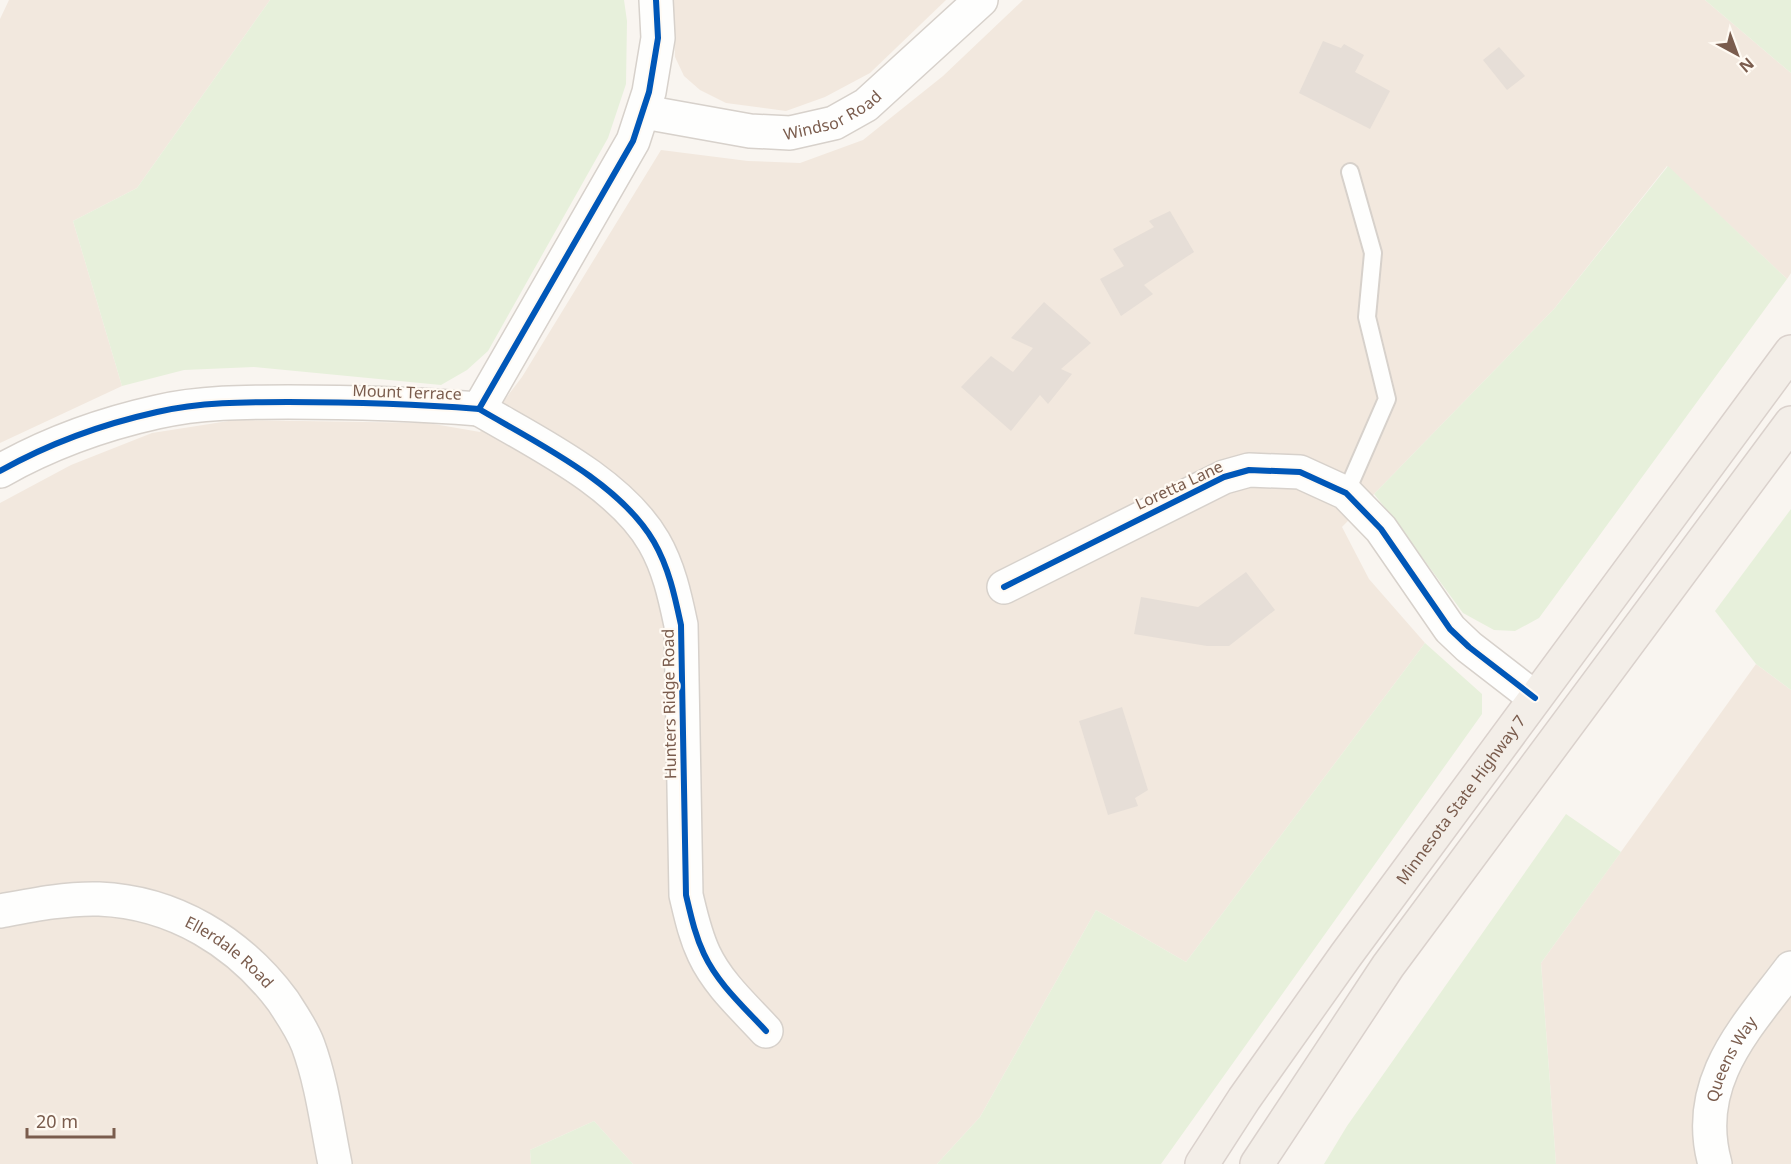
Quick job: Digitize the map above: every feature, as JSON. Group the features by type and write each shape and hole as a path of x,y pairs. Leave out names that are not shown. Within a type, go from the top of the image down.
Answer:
{"main road":[{"name":"Minnesota State Highway 7","path":"1202,1164 1244,1099 1346,955 1791,352"},
{"path":"1257,1164 1388,966 1791,423"}],"street":[{"name":"Mount Terrace","path":"0,471 86,432 158,412 234,402 333,403 479,409 633,141 644,112 658,38 656,0"},
{"name":"Windsor Road","path":"644,112 750,130 790,133 834,123 866,105 981,0"},
{"name":"Hunters Ridge Road","path":"479,409 591,478 626,505 654,542 672,582 681,625 686,895 693,926 704,956 722,984 766,1031"},
{"name":"Loretta Lane","path":"1004,587 1224,477 1249,470 1300,472 1346,493 1381,529 1450,629 1469,647 1535,698"},
{"name":"Ellerdale Road","path":"0,911 49,903 98,899 145,905 204,928 230,947 253,966 274,989 292,1014 307,1043 335,1164"},
{"name":"Queens Way","path":"1715,1164 1710,1132 1712,1106 1716,1083 1724,1061 1735,1041 1791,968"}],"lane":[{"path":"1346,493 1387,399 1367,317 1373,253 1350,172"}],"shaded area":[{"path":"9,0 270,0 137,188 73,221 122,386 0,443 0,19"},
{"path":"673,0 946,0 870,73 825,97 786,111 726,103 700,90 684,76 675,57"},
{"path":"1023,0 1705,0 1791,73 1791,273 1787,279 1667,166 1554,309 1342,527 1369,579 1425,643 1186,962 1096,910 980,1117 937,1164 633,1164 594,1121 530,1150 531,1164 0,1164 0,503 71,465 152,433 235,420 428,423 480,432 522,377 661,150 748,161 800,163 863,140 943,76"},
{"path":"1756,664 1791,690 1791,1164 1556,1164 1541,963"}],"green space":[{"path":"270,0 624,0 627,21 626,84 608,138 488,351 467,370 441,385 254,367 184,370 122,386 73,221 137,188"},
{"path":"1705,0 1791,0 1791,73"},
{"path":"1668,166 1787,279 1539,618 1515,631 1494,630 1463,613 1374,494 1554,309"},
{"path":"1791,509 1791,690 1756,664 1715,611"},
{"path":"1425,643 1482,694 1482,714 1161,1164 937,1164 980,1117 1096,910 1186,962"},
{"path":"1566,814 1621,852 1541,963 1556,1164 1324,1164 1347,1126"},
{"path":"594,1121 633,1164 531,1164 530,1150"}],"building":[{"path":"1323,41 1341,48 1344,44 1364,55 1355,72 1390,91 1370,129 1299,93"},
{"path":"1499,47 1525,76 1507,90 1483,60"},
{"path":"1170,211 1194,252 1144,285 1153,294 1121,316 1100,279 1124,266 1113,249 1154,227 1149,221"},
{"path":"1044,302 1091,343 1061,369 1072,374 1048,404 1040,395 1011,431 961,387 991,356 1013,372 1033,348 1011,338"},
{"path":"1246,572 1275,610 1229,646 1207,646 1134,634 1141,597 1198,607"},
{"path":"1122,707 1148,790 1135,798 1138,806 1108,815 1079,721"}],"cycle path":[{"path":"0,471 37,452 96,429 137,417 190,406 312,402 479,409 633,141 649,92 658,38 656,0"},
{"path":"479,409 551,450 599,483 639,521 654,542 664,562 681,625 686,895 698,940 710,965 732,995 766,1031"},
{"path":"1004,587 1224,477 1249,470 1300,472 1346,493 1381,529 1450,629 1469,647 1535,698"}]}
